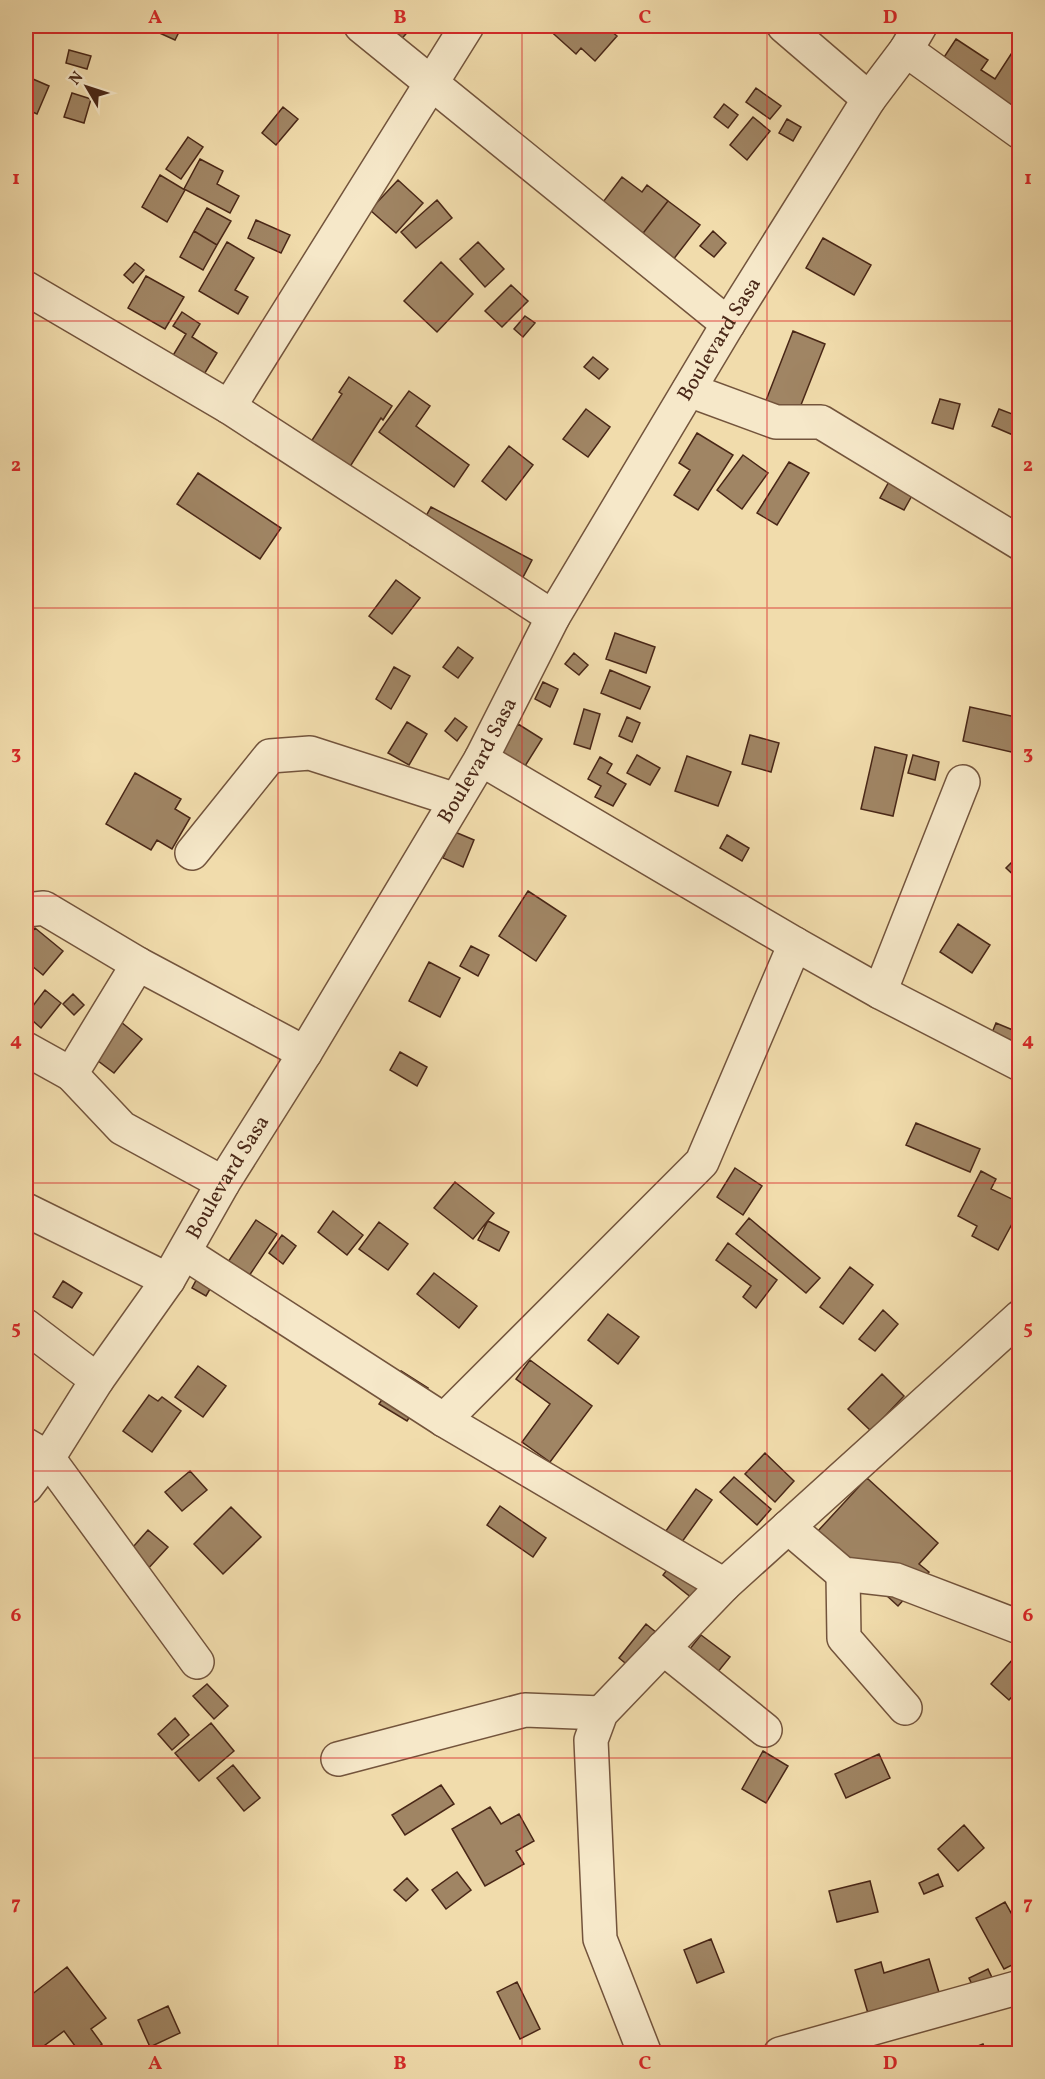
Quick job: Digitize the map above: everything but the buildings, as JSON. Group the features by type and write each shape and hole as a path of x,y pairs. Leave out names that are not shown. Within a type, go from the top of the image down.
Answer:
{"street":[{"path":"361,26 728,324"},
{"path":"229,407 467,26"},
{"path":"784,26 869,99"},
{"path":"913,38 1020,132"},
{"name":"Boulevard Sasa","path":"26,1487 37,1451 97,1380 177,1267 223,1184 305,1053 480,759 553,617 728,324 869,99 913,38"},
{"path":"26,288 229,407 553,617"},
{"path":"689,390 776,422 821,422 1020,543"},
{"path":"192,853 270,756 310,753 456,800"},
{"path":"480,759 795,944 880,992 1020,1064"},
{"path":"880,992 963,782"},
{"path":"26,910 44,908 138,964 305,1053"},
{"path":"444,1420 702,1162 795,944"},
{"path":"71,1074 138,964"},
{"path":"26,1049 71,1074 122,1128 223,1184"},
{"path":"26,1210 177,1267 444,1420 724,1585"},
{"path":"645,2054 600,1939 591,1740 601,1713 724,1585 1020,1317"},
{"path":"26,1326 97,1380"},
{"path":"37,1451 197,1662"},
{"path":"788,1527 843,1574 896,1580 1019,1627"},
{"path":"843,1574 844,1638 905,1708"},
{"path":"663,1648 765,1730"},
{"path":"338,1759 525,1710 601,1713"},
{"path":"780,2054 1020,1987"}]}
